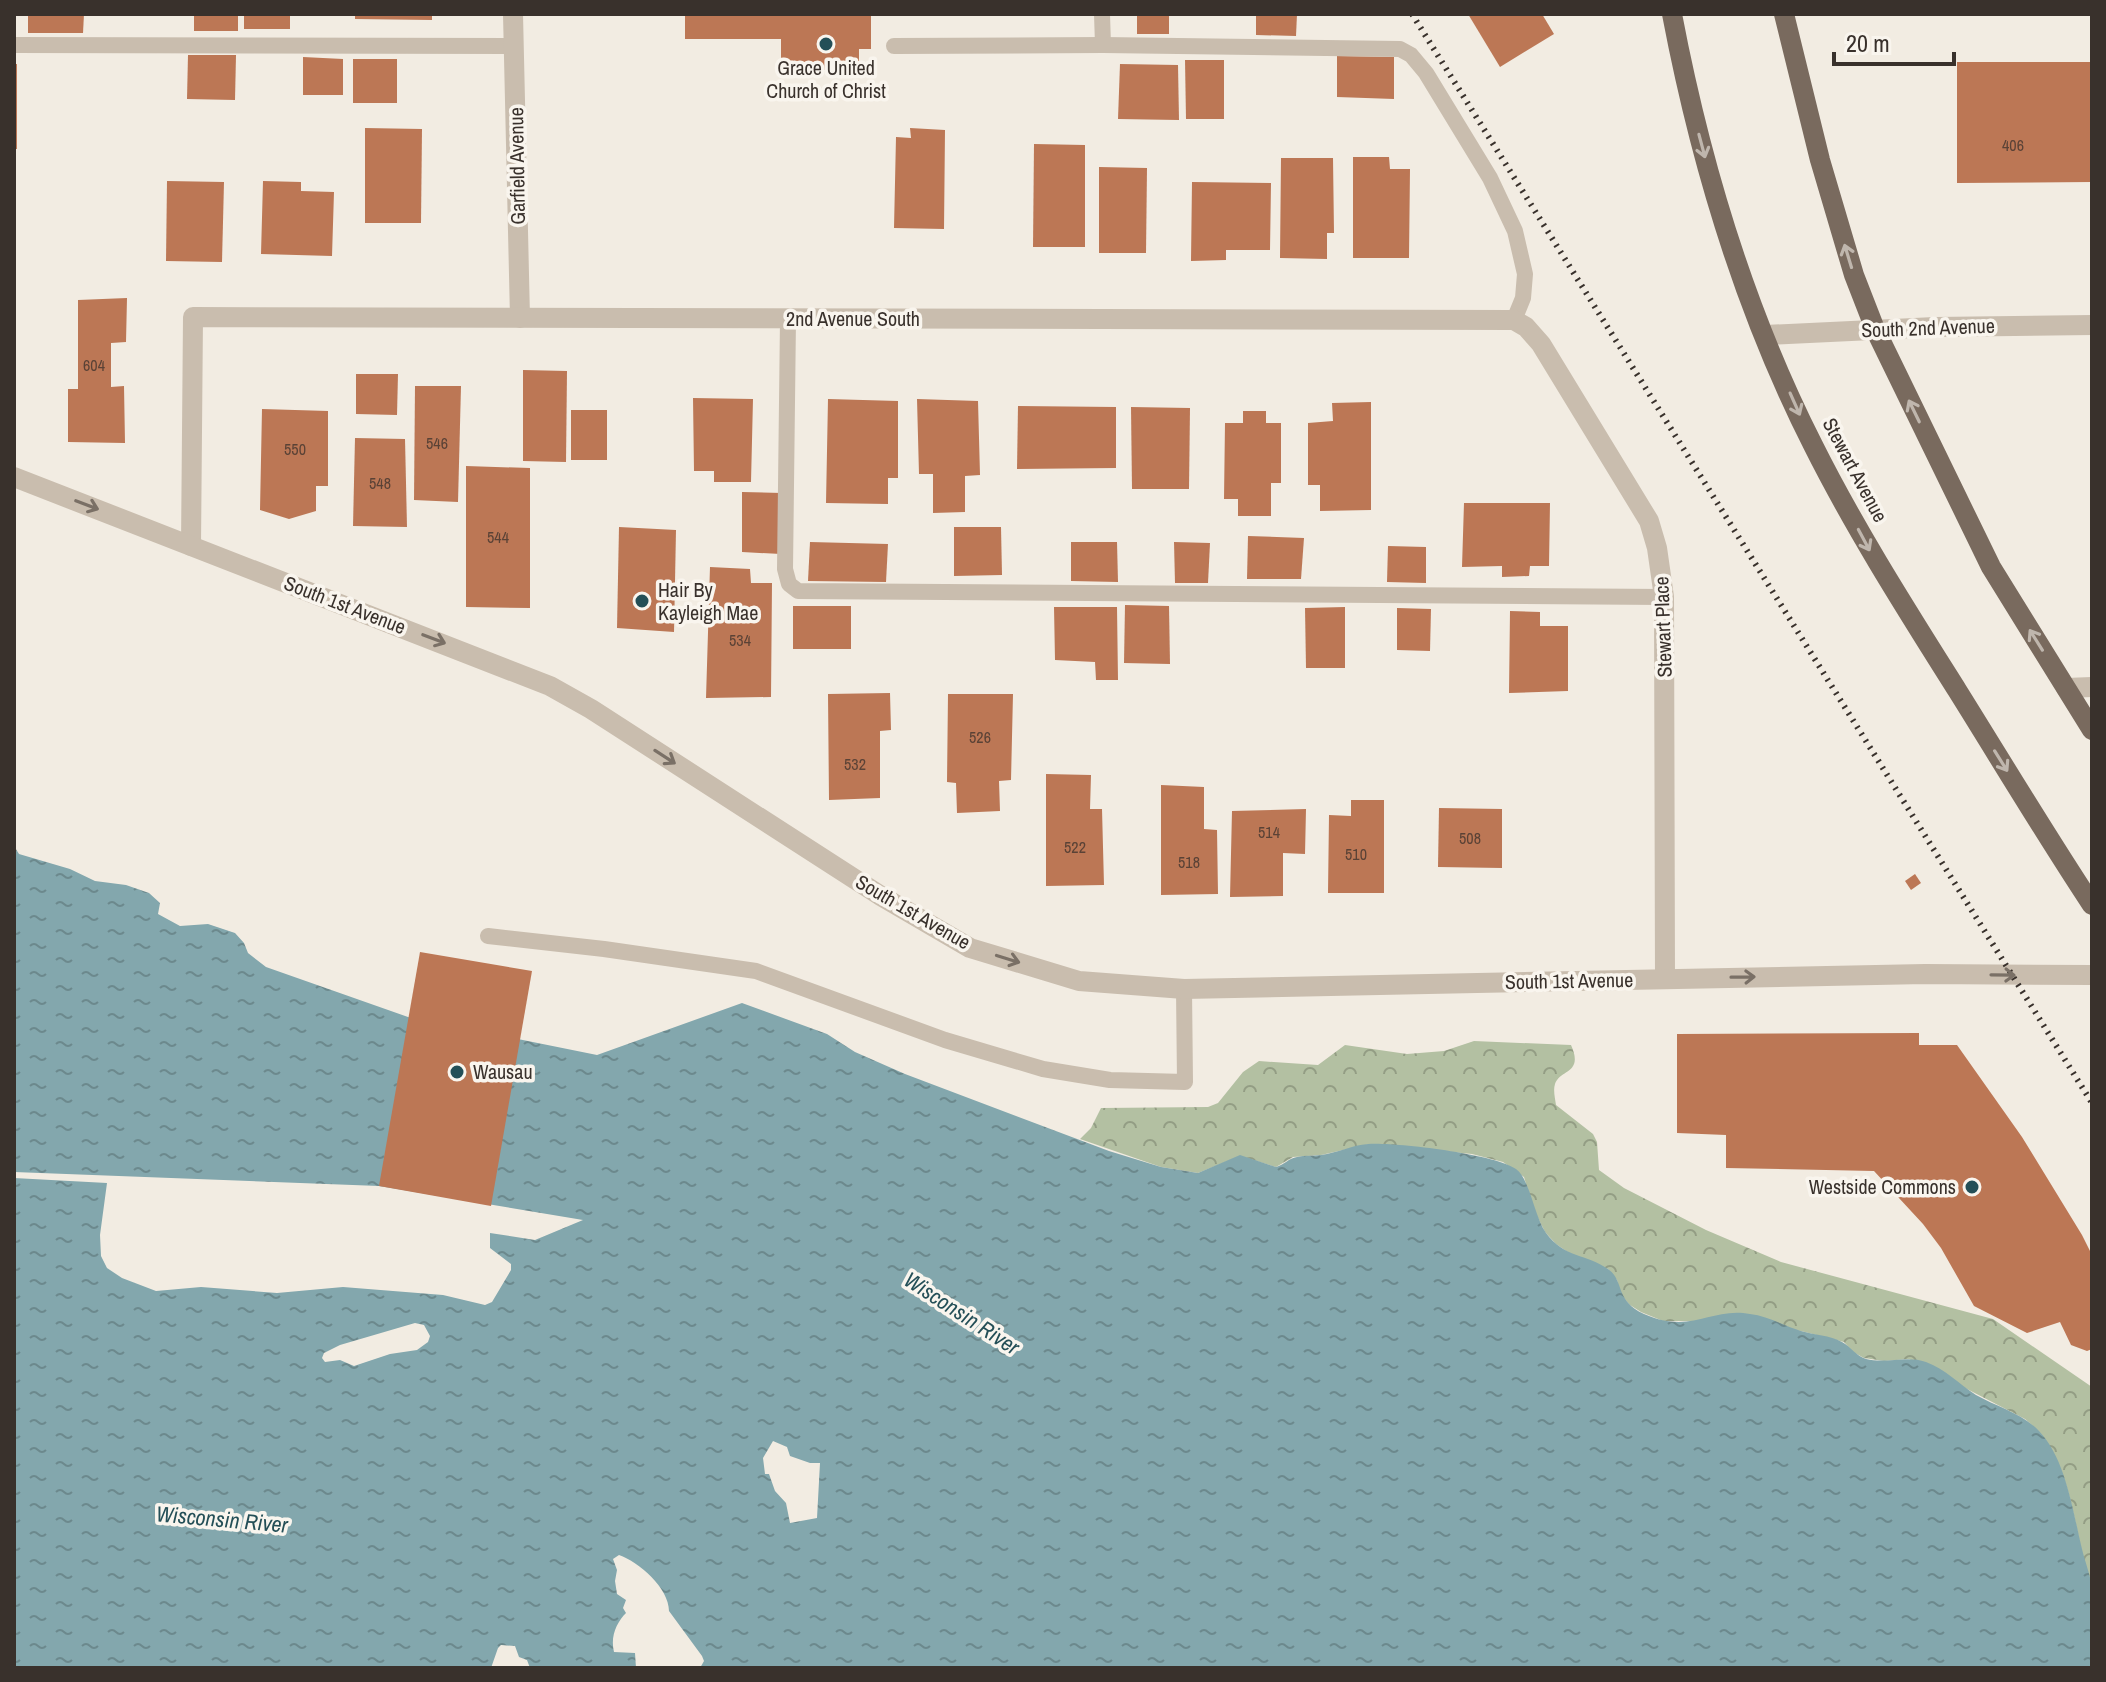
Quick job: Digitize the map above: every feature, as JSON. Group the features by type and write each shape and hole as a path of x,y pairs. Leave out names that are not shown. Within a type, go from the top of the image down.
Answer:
{"main road":[{"name":"Stewart Avenue","path":"1672,14 1706,160 1765,335 1812,444 1875,560 2092,905"},
{"path":"1784,14 1820,160 1854,275 1875,329 1991,567 2092,730"}],"street":[{"name":"Garfield Avenue","path":"513,14 520,318"},
{"name":"2nd Avenue South","path":"191,546 193,317 1514,320"},
{"name":"Stewart Place","path":"1514,320 1526,327 1541,344 1634,494 1649,521 1657,548 1664,597 1665,978"},
{"name":"South 2nd Avenue","path":"1765,335 1875,329 2092,325"},
{"name":"South 1st Avenue","path":"14,477 550,686 591,709 881,896 970,948 1079,981 1184,989 1665,978 2092,975"},
{"path":"2066,688 2092,687"}],"lane":[{"path":"1102,14 1103,45"},
{"path":"14,45 514,46"},
{"path":"894,46 1400,49 1411,55 1426,73 1490,178 1515,231 1525,274 1523,298 1514,320"},
{"path":"788,319 785,569 789,584 798,591 1664,597"},
{"path":"488,936 756,971 996,1056 1068,1075 1110,1080 1185,1082 1184,989"}],"green space":[{"path":"1474,1041 1571,1045 1575,1061 1555,1084 1556,1105 1593,1134 1597,1142 1599,1170 1624,1188 1706,1230 1781,1262 1993,1319 2092,1387 2092,1587 2063,1476 2042,1436 2025,1419 1909,1359 1884,1361 1864,1358 1844,1342 1801,1331 1699,1321 1663,1321 1641,1312 1620,1294 1617,1280 1608,1269 1572,1255 1556,1244 1545,1232 1534,1210 1524,1177 1503,1162 1472,1154 1370,1144 1321,1155 1293,1157 1276,1167 1240,1156 1198,1173 1161,1167 1080,1139 1091,1128 1101,1108 1208,1107 1218,1103 1243,1072 1259,1061 1318,1065 1345,1045 1407,1054 1444,1051"}],"water":[{"name":"Wisconsin River","path":"14,846 19,854 70,869 95,881 126,885 149,893 160,903 158,914 180,926 208,924 235,933 248,953 266,967 408,1017 597,1055 742,1003 827,1034 855,1052 905,1074 1109,1151 1161,1167 1198,1173 1240,1155 1276,1167 1294,1158 1368,1144 1421,1147 1488,1158 1521,1174 1542,1226 1553,1241 1608,1269 1617,1279 1628,1303 1644,1314 1675,1322 1723,1314 1757,1315 1837,1340 1866,1359 1926,1362 1976,1395 2032,1425 2056,1456 2072,1503 2093,1599 2092,1668 700,1668 704,1661 702,1656 669,1611 668,1602 658,1585 635,1563 619,1555 613,1559 617,1570 615,1581 617,1594 626,1600 623,1608 626,1613 615,1630 613,1646 614,1652 635,1653 636,1668 530,1668 527,1660 519,1657 515,1646 501,1645 491,1668 14,1668 14,1178 107,1183 100,1235 101,1256 107,1268 122,1278 156,1291 201,1287 277,1293 343,1287 443,1295 485,1305 492,1302 511,1270 511,1264 490,1248 490,1233 535,1240 583,1220 379,1186 14,1172","holes":["415,1323 424,1325 430,1336 428,1342 417,1350 390,1354 354,1366 340,1360 325,1362 322,1358 324,1353 340,1345","773,1441 787,1447 790,1456 820,1463 817,1518 790,1523 786,1503 775,1491 769,1474 765,1474 763,1458"]}],"building":[{"path":"28,14 84,14 83,33 28,33"},
{"path":"194,14 238,14 238,31 194,31"},
{"path":"244,14 290,14 290,29 244,29"},
{"path":"355,14 432,14 432,20 355,19"},
{"name":"Grace United Church of Christ","path":"685,14 871,14 871,49 859,49 859,70 781,70 781,39 685,39"},
{"path":"1137,14 1169,14 1169,34 1137,34"},
{"path":"1256,14 1297,14 1296,36 1256,35"},
{"path":"1468,14 1542,14 1554,34 1500,67"},
{"path":"188,55 236,55 235,100 187,99"},
{"path":"1337,56 1394,57 1394,99 1337,97"},
{"path":"303,57 343,59 343,95 303,95"},
{"path":"353,59 397,59 397,103 353,103"},
{"path":"1185,60 1224,60 1224,119 1186,119"},
{"path":"1957,62 2092,62 2092,182 1957,183"},
{"path":"14,64 17,64 17,149 14,149"},
{"path":"1120,64 1178,65 1179,120 1118,119"},
{"path":"365,128 422,129 421,223 365,223"},
{"path":"910,128 945,130 944,229 894,228 896,137 911,138"},
{"path":"1034,144 1085,145 1085,247 1033,247"},
{"path":"1353,157 1389,157 1390,169 1410,169 1409,258 1353,258"},
{"path":"1281,158 1333,158 1334,233 1327,233 1327,259 1280,258"},
{"path":"1099,167 1147,168 1146,253 1099,253"},
{"path":"167,181 224,182 222,262 166,261"},
{"path":"263,181 301,182 301,191 334,192 332,256 261,254"},
{"path":"1192,182 1271,183 1270,250 1226,250 1226,260 1191,261"},
{"path":"127,298 126,342 111,343 111,387 124,386 125,443 68,442 68,389 78,389 78,300"},
{"path":"523,370 567,371 566,462 523,461"},
{"path":"356,374 398,374 397,415 356,414"},
{"path":"415,386 461,386 458,502 414,500"},
{"path":"693,398 753,399 751,482 714,482 714,471 694,471"},
{"path":"828,399 898,401 898,478 888,478 888,504 826,503"},
{"path":"917,399 978,401 980,475 965,476 965,512 933,513 933,474 919,474"},
{"path":"1371,402 1371,510 1320,511 1320,485 1308,485 1308,423 1333,421 1332,403"},
{"path":"1018,406 1116,407 1116,468 1017,469"},
{"path":"1131,407 1190,408 1189,489 1132,489"},
{"path":"262,409 328,411 328,486 316,486 316,511 289,519 260,510"},
{"path":"571,410 607,410 607,460 571,460"},
{"path":"1243,411 1266,411 1266,423 1281,423 1281,483 1271,483 1271,516 1238,516 1238,499 1224,499 1225,423 1243,423"},
{"path":"355,438 405,439 407,527 353,526"},
{"path":"466,466 530,468 530,608 466,607"},
{"path":"742,492 782,493 781,554 742,552"},
{"path":"1464,503 1550,503 1549,566 1530,566 1529,576 1502,577 1502,566 1462,567"},
{"path":"619,527 676,530 674,632 617,628"},
{"path":"954,527 1001,527 1002,575 954,576"},
{"path":"1248,536 1304,538 1301,579 1247,579"},
{"path":"810,542 888,544 886,582 808,581"},
{"path":"1071,542 1117,542 1118,582 1071,581"},
{"path":"1174,542 1210,543 1208,583 1175,583"},
{"path":"1388,546 1426,547 1426,583 1387,582"},
{"path":"710,567 750,569 751,583 772,583 771,697 706,698"},
{"path":"1125,605 1169,606 1170,664 1124,663"},
{"path":"793,606 851,606 851,649 793,649"},
{"path":"1054,607 1117,607 1118,680 1096,680 1095,662 1055,660"},
{"path":"1345,607 1345,668 1306,668 1305,608"},
{"path":"1397,608 1431,609 1430,651 1397,650"},
{"path":"1510,611 1540,612 1540,626 1568,626 1568,691 1509,693"},
{"path":"890,693 891,730 880,731 880,798 829,800 828,694"},
{"path":"948,694 1013,694 1011,780 999,781 1000,811 957,813 956,783 947,782"},
{"path":"1046,774 1091,775 1090,809 1102,809 1104,885 1046,886"},
{"path":"1161,785 1204,787 1204,829 1217,830 1218,894 1161,895"},
{"path":"1351,800 1384,800 1384,893 1328,893 1329,815 1351,816"},
{"path":"1439,808 1502,809 1502,868 1438,867"},
{"path":"1306,809 1305,854 1283,853 1283,896 1230,897 1232,811"},
{"path":"1915,874 1921,883 1911,890 1905,881"},
{"name":"Wausau","path":"420,952 532,971 491,1206 379,1186"},
{"name":"Westside Commons","path":"1919,1033 1919,1045 1957,1045 2022,1137 2082,1235 2092,1255 2092,1349 2087,1351 2071,1345 2060,1322 2027,1333 1974,1306 1941,1248 1874,1171 1726,1168 1726,1135 1677,1133 1677,1034"}],"railway":[{"path":"1412,14 2092,1103"}],"place":[{"name":"Grace United Church of Christ","path":"826,44"},
{"name":"Hair By Kayleigh Mae","path":"642,601"},
{"name":"Wausau","path":"457,1072"},
{"name":"Westside Commons","path":"1972,1187"}]}
